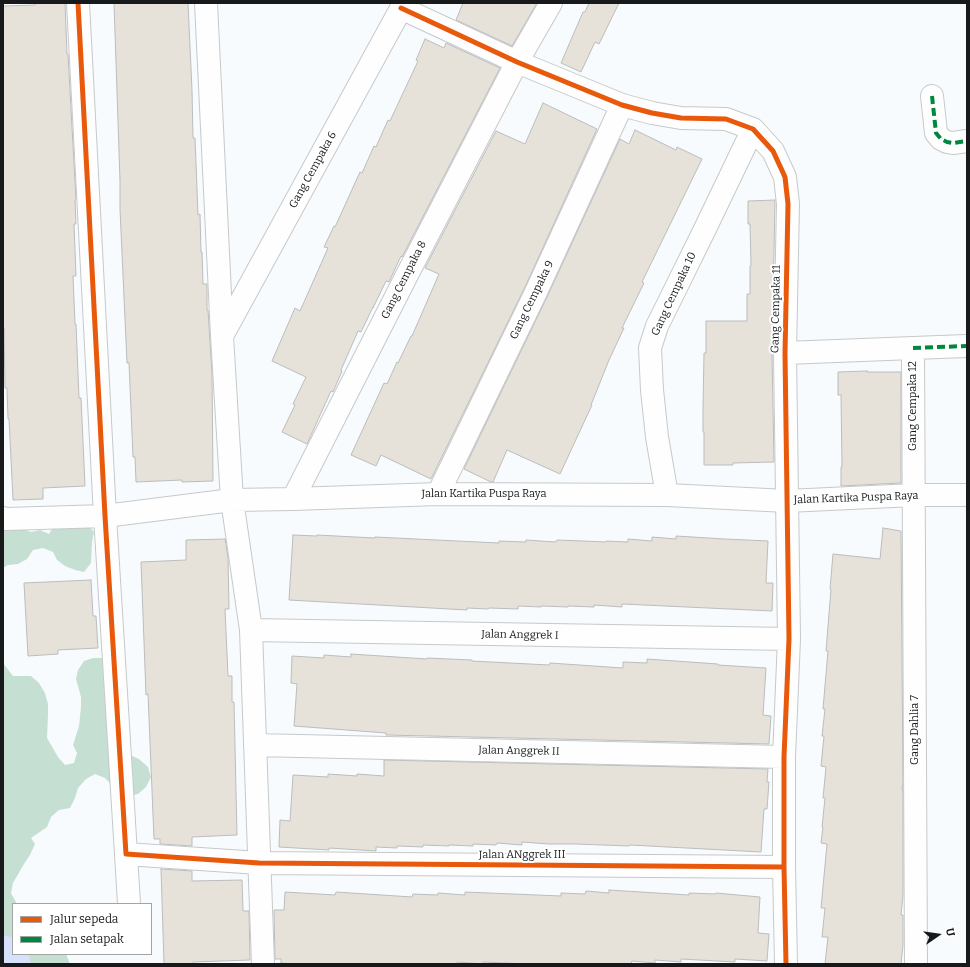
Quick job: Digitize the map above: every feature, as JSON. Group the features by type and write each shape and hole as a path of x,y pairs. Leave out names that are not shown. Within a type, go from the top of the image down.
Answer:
{"street":[{"path":"78,3 105,516 129,903"},
{"path":"206,3 222,336 232,500 251,630 263,964"},
{"name":"Gang Cempaka 8","path":"293,499 517,62 551,3"},
{"path":"403,6 517,62 622,105 652,113 681,118 726,119 753,129"},
{"name":"Gang Cempaka 6","path":"222,336 403,6"},
{"path":"932,96 936,133 941,140 953,143 967,141"},
{"name":"Gang Cempaka 9","path":"438,494 536,292 622,105"},
{"name":"Gang Cempaka 11","path":"753,129 772,151 785,177 788,204 785,353 789,639 784,757 786,964"},
{"name":"Gang Cempaka 10","path":"667,495 656,429 650,348 662,314 753,129"},
{"path":"913,348 967,346"},
{"name":"Gang Cempaka 12","path":"785,353 913,348 914,495"},
{"name":"Jalan Kartika Puspa Raya","path":"3,518 105,516 232,500 438,494 667,495 787,500 914,495 967,495"},
{"name":"Gang Dahlia 7","path":"914,495 916,964"},
{"name":"Jalan Anggrek I","path":"251,630 789,639"},
{"name":"Jalan Anggrek II","path":"255,745 784,757"},
{"name":"Jalan ANggrek III","path":"126,854 259,863 784,866"}],"green space":[{"path":"87,524 94,532 91,563 84,572 65,566 57,560 53,552 43,548 33,550 27,559 18,564 8,565 3,568 3,525 21,528 31,532 40,530 49,534 54,526"},
{"path":"93,658 102,658 111,664 130,755 139,759 148,767 151,777 146,787 138,794 128,796 105,778 95,774 86,779 78,788 70,808 59,810 51,817 47,827 31,838 35,844 13,883 11,893 16,903 12,903 12,955 66,955 70,964 3,964 3,663 13,676 31,676 39,683 45,693 48,704 47,738 58,757 65,765 74,763 77,753 73,745 79,726 81,697 76,679 78,670 84,661"}],"building":[{"path":"35,3 65,3 76,200 76,224 74,224 76,276 73,276 85,486 43,488 43,499 13,500 7,388 5,388 3,328 3,6 35,5"},
{"path":"114,3 188,3 193,138 195,138 198,215 200,214 203,284 207,284 207,310 212,373 213,481 182,482 182,480 136,482 135,457 133,457 129,363 127,363 120,209"},
{"path":"463,3 537,3 512,46 456,20"},
{"path":"589,3 619,3 599,44 595,42 581,72 561,63 583,12 585,12"},
{"path":"425,39 444,48 446,43 500,68 402,257 401,256 389,282 386,281 361,332 358,331 333,392 331,391 307,444 282,432 306,377 272,361 295,308 300,311 328,248 324,247 334,226 335,227 360,172 362,173 374,146 376,147 388,120 390,121 418,61 416,60"},
{"path":"543,103 597,129 525,287 431,479 381,455 376,466 351,455 384,383 387,384 397,362 398,363 412,336 439,274 425,268 496,131 525,144"},
{"path":"635,130 676,150 677,147 702,159 642,282 644,283 622,328 624,328 609,360 592,405 560,474 507,450 493,482 491,482 464,469 547,297 620,139 629,144"},
{"path":"775,200 772,353 774,462 733,463 733,465 704,465 703,408 706,321 747,321 747,294 750,294 751,266 748,201"},
{"path":"838,372 901,372 901,483 841,486 841,395 838,395"},
{"path":"883,528 901,531 903,895 901,915 903,915 903,945 901,964 825,964 828,937 822,937 825,908 821,908 827,844 821,843 826,767 821,766 825,709 823,709 828,651 826,651 833,554 880,559"},
{"path":"293,535 499,543 499,541 526,542 526,540 556,542 557,540 628,542 628,539 652,541 652,537 676,539 676,536 768,541 766,583 773,583 772,611 622,604 622,607 594,605 594,607 518,606 518,609 467,608 467,610 289,600"},
{"path":"225,539 228,557 229,609 225,609 228,676 232,676 232,702 234,702 237,835 192,837 192,846 160,844 160,839 154,839 148,694 146,695 141,562 186,560 186,540"},
{"path":"91,580 93,616 96,616 98,648 58,650 58,654 28,656 24,583"},
{"path":"351,654 549,665 550,663 623,668 623,662 647,663 647,659 766,668 763,715 771,716 769,744 386,735 386,733 294,726 297,684 291,683 292,656 324,658 324,655 351,657"},
{"path":"384,760 768,769 767,782 769,782 767,809 764,809 761,852 630,845 549,844 522,842 522,845 497,843 496,845 473,844 473,846 423,845 423,847 376,847 376,851 279,847 280,820 290,821 293,775 328,777 328,774 357,776 357,774 384,776"},
{"path":"161,869 192,871 192,881 242,880 243,911 249,911 250,960 193,962 193,964 164,964"},
{"path":"609,890 689,895 689,893 716,893 760,897 758,933 769,934 767,961 735,959 735,962 681,959 681,962 655,960 655,963 632,961 631,964 528,964 483,962 483,964 457,962 457,964 294,964 281,963 281,959 275,959 274,910 284,910 285,892 335,895 336,892 412,897 413,894 438,895 438,893 465,895 465,892 561,896 561,893 585,894 586,891 609,893"}],"waterway":[{"path":"3,960 6,964"}],"marked path":[{"path":"932,96 936,133 941,139 947,142 953,143 967,141"},
{"path":"913,348 967,346"}],"cycle path":[{"path":"78,3 105,516 126,854 259,863 784,867"},
{"path":"401,8 517,62 622,105 652,113 681,118 726,119 753,129 773,151 785,177 788,204 785,353 789,639 784,757 786,964"}]}
